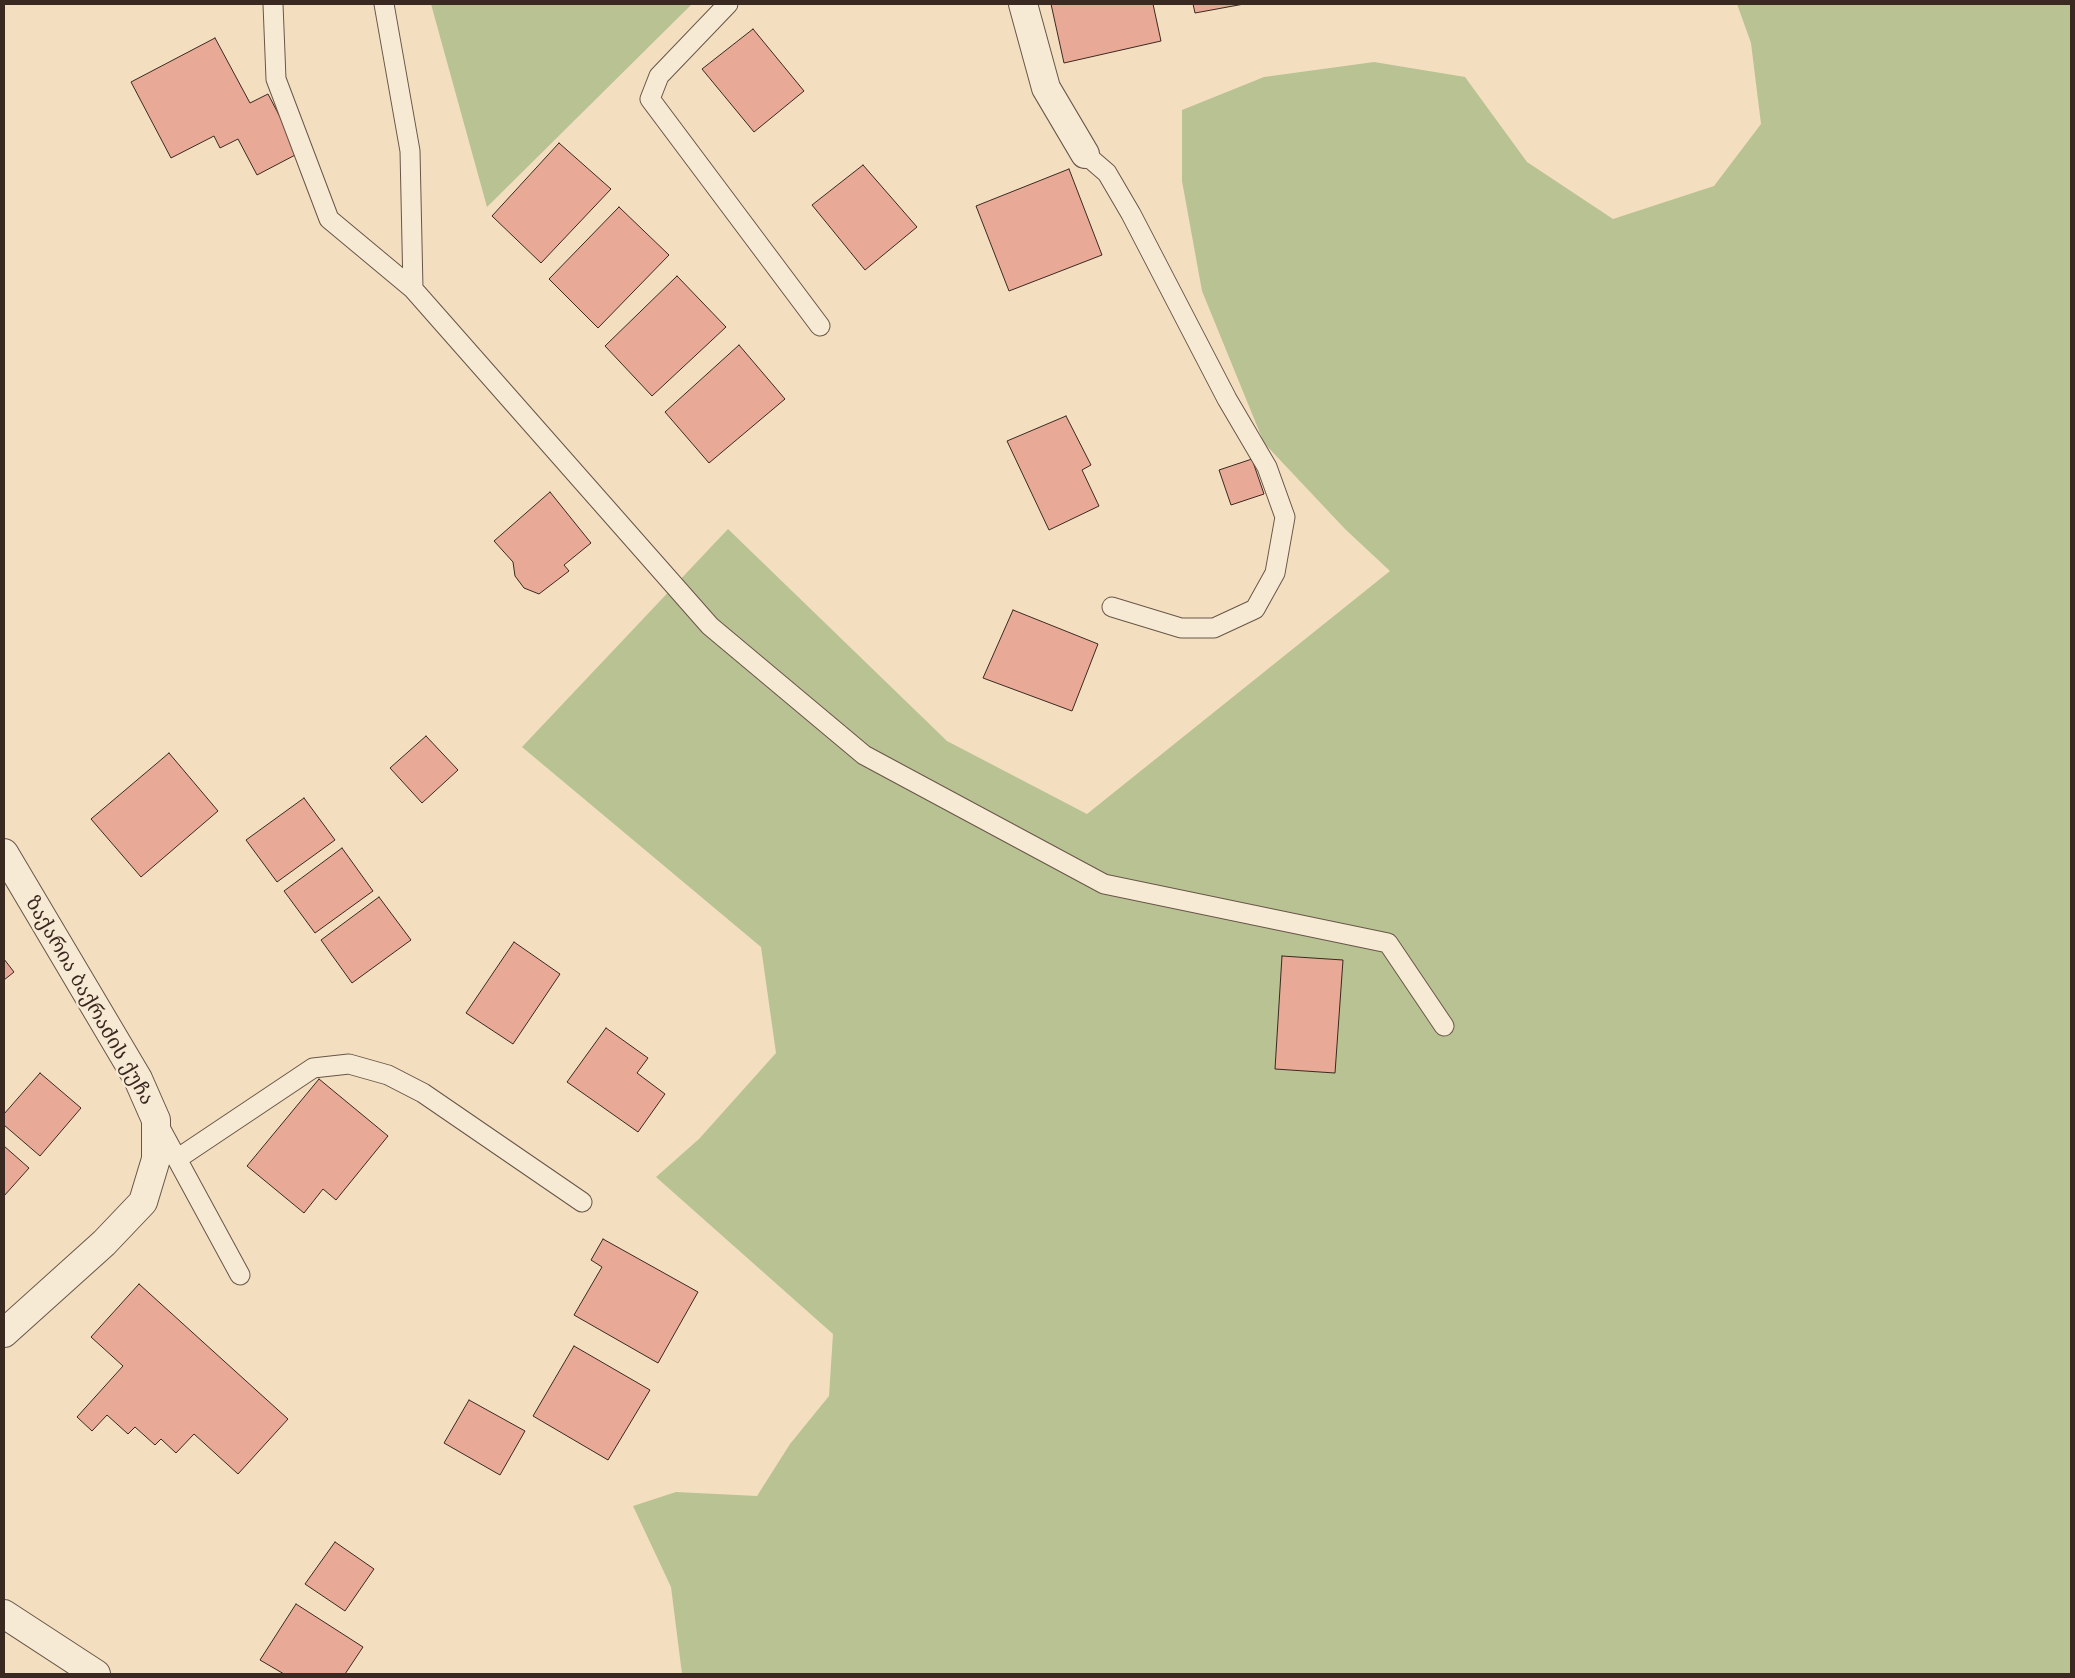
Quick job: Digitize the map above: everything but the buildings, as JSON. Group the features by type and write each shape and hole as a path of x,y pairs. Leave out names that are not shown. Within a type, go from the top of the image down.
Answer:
{"street":[{"path":"1023,4 1046,88 1085,154"},
{"name":"ზაქარია ბაქრაძის ქუჩა","path":"4,853 138,1079 156,1120 156,1159 143,1202 104,1243 4,1333"},
{"path":"4,1614 96,1674"}],"lane":[{"path":"273,4 276,79 329,219 413,289 710,626 864,755 1104,884 1388,943 1444,1026"},
{"path":"384,4 410,151 413,289"},
{"path":"728,4 659,76 650,99 820,326"},
{"path":"1085,154 1107,173 1140,230 1228,399 1267,467 1285,517 1275,573 1255,609 1214,628 1181,628 1112,607"},
{"path":"177,1159 312,1068 349,1064 388,1076 423,1093 582,1202"},
{"path":"156,1120 240,1275"}],"green space":[{"path":"431,4 692,4 487,207"},
{"path":"1737,4 2071,4 2071,1674 682,1674 671,1587 633,1506 676,1492 757,1496 790,1444 829,1396 833,1334 656,1177 699,1139 776,1053 761,947 522,747 728,529 947,741 1087,814 1390,571 1345,529 1264,443 1202,291 1182,181 1182,110 1264,77 1374,62 1465,77 1527,162 1613,219 1714,186 1761,124 1751,43"}]}
